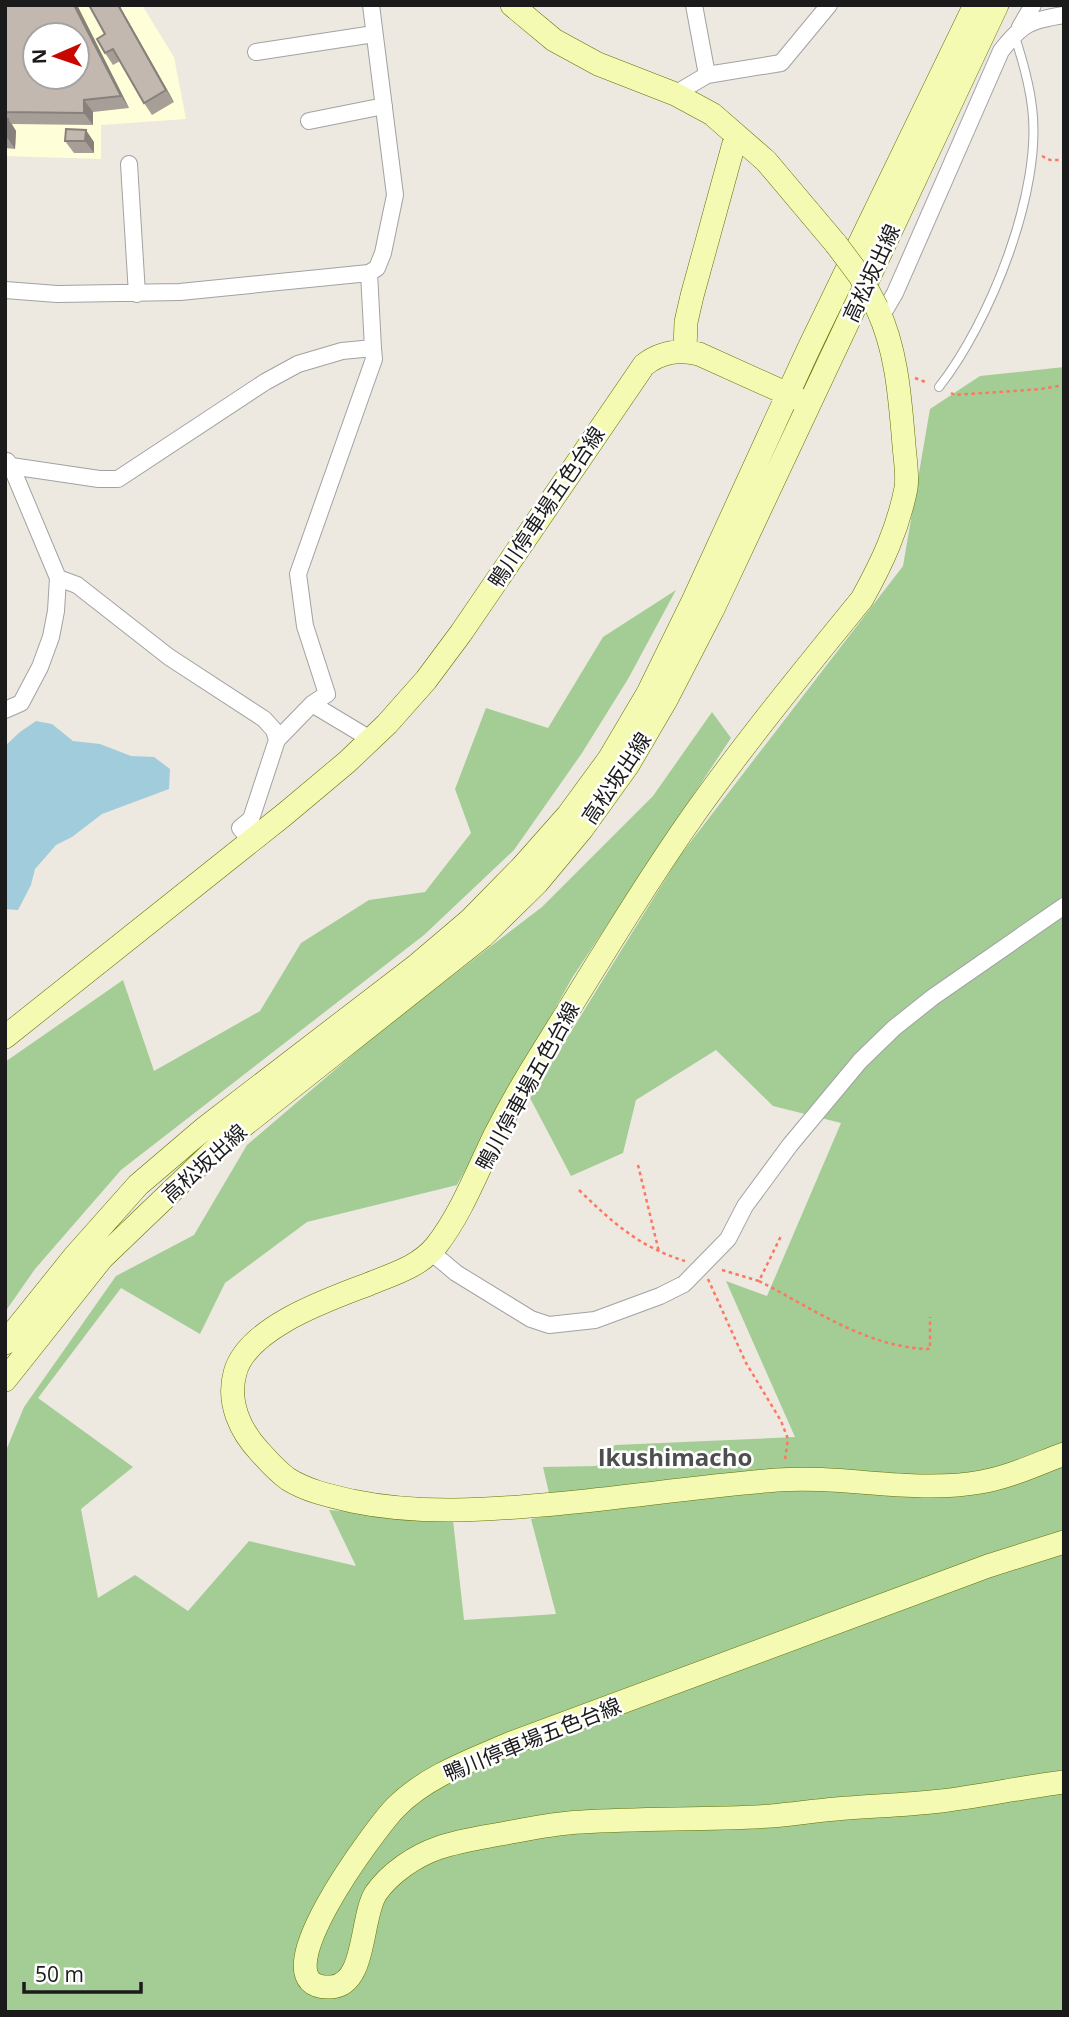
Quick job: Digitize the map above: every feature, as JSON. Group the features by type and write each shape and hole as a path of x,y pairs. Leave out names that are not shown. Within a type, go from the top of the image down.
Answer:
{"main road":[{"name":"鴨川停車場五色台線","path":"512,5 554,40 598,64 675,94 712,114 766,161 836,244 860,276 879,312 889,339 896,370 906,484 898,524 881,566 862,599 696,812 630,911 524,1081 474,1180 431,1252 417,1265 342,1294 295,1316 267,1334 245,1354 235,1371 234,1388 235,1409 241,1430 288,1479 320,1493 397,1508 447,1511 533,1506 807,1478 957,1485 1004,1476 1064,1454"},
{"name":"高松坂出線","path":"5,1343 66,1266 138,1185 206,1127 417,965 470,920 568,815 608,759 648,693 975,5"},
{"name":"高松坂出線","path":"5,1380 102,1258 224,1141 483,936 537,883 582,829 628,765 666,701 810,405 997,5"},
{"path":"736,136 692,296 686,322 685,350 810,405"},
{"name":"鴨川停車場五色台線","path":"5,1037 251,841 372,740 426,680 461,633 637,372 654,357 685,350"},
{"name":"鴨川停車場五色台線","path":"1064,1542 975,1571 509,1744 451,1769 421,1786 397,1807 372,1835 316,1927 306,1953 305,1971 312,1982 321,1987 335,1987 347,1981 359,1958 368,1909 376,1893 408,1863 435,1849 466,1840 579,1822 771,1816 941,1801 1064,1782"}],"street":[{"path":"5,290 137,294 180,292 369,273 377,268 396,195 371,5"},
{"path":"694,5 707,75"},
{"path":"675,94 707,75 781,63 829,5"},
{"path":"879,312 895,293 1001,51 1033,5"},
{"path":"1017,31 1043,18 1064,15"},
{"path":"256,52 374,34"},
{"path":"309,121 384,107"},
{"path":"129,164 137,294"},
{"path":"251,841 240,828 251,819 277,740 312,704 327,694 306,626 298,573 374,359 369,273"},
{"path":"8,462 99,480 118,479 265,382 298,364 342,351 373,348"},
{"path":"5,710 21,703 40,667 51,637 58,578 8,462"},
{"path":"58,578 77,585 169,657 264,719 274,730 277,740"},
{"path":"312,704 372,740"},
{"path":"431,1252 456,1273 531,1319 549,1325 596,1320 684,1284 728,1239 745,1206 790,1145 860,1061 894,1028 933,997 1064,906"}],"lane":[{"path":"939,387 957,364 975,332 1009,257 1024,196 1032,151 1033,109 1017,31"}],"path":[{"path":"1032,151 1050,160 1064,160"},
{"path":"896,370 955,395 1064,385"},
{"path":"638,1166 659,1252"},
{"path":"579,1190 617,1227 659,1252 703,1267 712,1267 759,1281 810,1310 878,1339 916,1349 930,1349 930,1317"},
{"path":"759,1281 782,1234"},
{"path":"703,1267 746,1363 781,1421 788,1439 779,1480"}],"shaded area":[{"path":"5,5 142,5 174,57 186,119 101,125 101,159 5,156"}],"green space":[{"path":"1064,367 1064,2012 5,2012 5,1453 24,1407 116,1276 194,1235 247,1145 378,1033 542,907 653,796 712,712 731,738 572,978 457,1185 307,1222 225,1283 200,1334 121,1288 38,1398 133,1467 81,1509 98,1598 135,1575 188,1611 249,1541 356,1566 329,1510 453,1520 464,1620 556,1614 531,1519 554,1515 543,1467 596,1466 615,1445 795,1437 726,1281 767,1296 841,1123 773,1106 716,1050 636,1100 623,1153 571,1176 530,1098 679,857 903,566 930,409 980,376"},
{"path":"676,590 628,679 582,753 514,850 424,935 121,1170 35,1269 5,1312 5,1062 123,980 154,1071 260,1011 301,943 369,900 425,892 471,833 455,789 486,708 548,728 603,637"}],"water":[{"path":"36,721 52,724 73,741 100,744 131,756 154,757 170,769 169,789 102,814 72,837 56,845 35,869 31,885 18,910 5,909 5,746"}],"building":[{"path":"5,5 74,5 82,21 21,21 21,91 91,91 91,38 121,96 84,100 84,113 5,112"},
{"path":"89,5 118,5 166,90 144,103 113,49 105,53 97,39 105,34"},
{"path":"5,119 8,119 7,137 5,136"},
{"path":"66,129 86,130 85,141 65,141"}],"district":[{"name":"Ikushimacho","path":"675,1456"}]}
